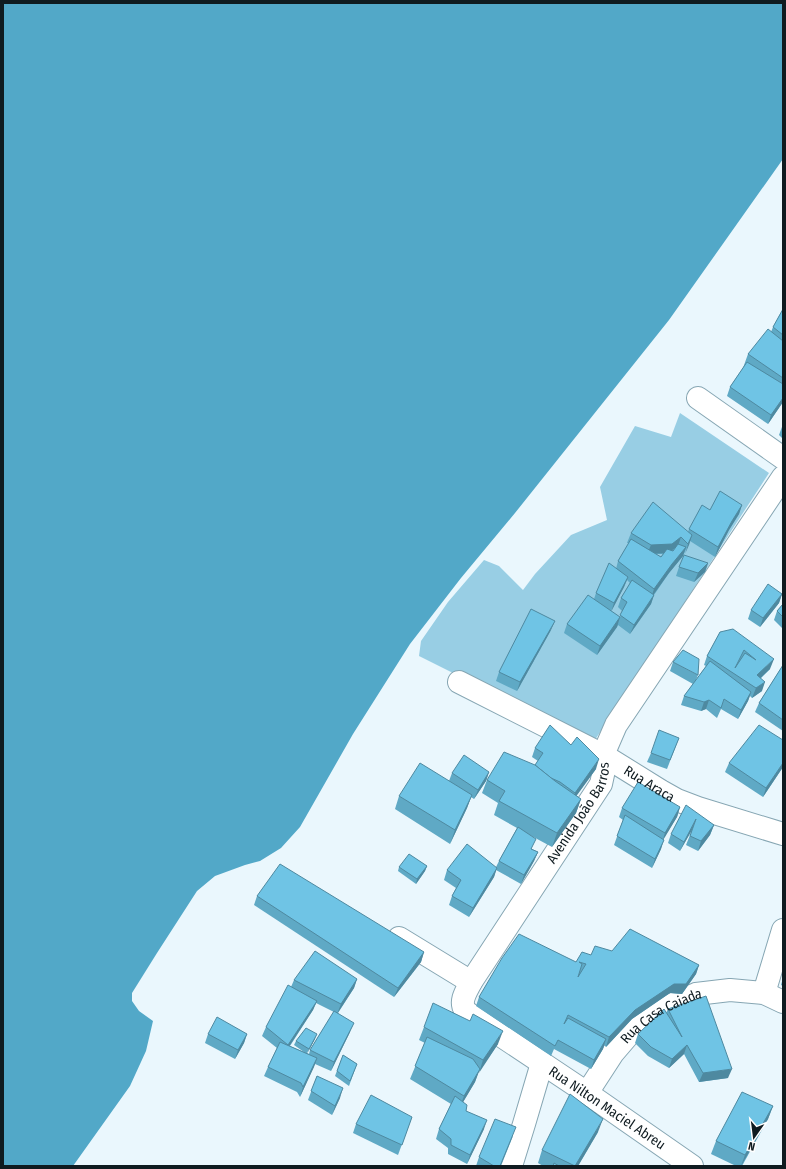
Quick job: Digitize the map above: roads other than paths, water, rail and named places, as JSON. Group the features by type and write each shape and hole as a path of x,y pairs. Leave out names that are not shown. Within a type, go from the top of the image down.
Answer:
{"street":[{"path":"698,398 783,458"},
{"name":"Avenida João Barros","path":"542,1063 473,1017 465,1010 463,1002 465,993 602,784 604,770 603,755 616,725 783,477"},
{"name":"Rua Araca","path":"459,682 603,755 677,800 698,808 783,834"},
{"path":"384,929 471,982"},
{"path":"764,993 783,930"},
{"name":"Rua Casa Caiada","path":"587,1093 613,1053 631,1032 657,1011 696,994 730,990 764,993 783,1002"},
{"path":"511,1166 542,1063"},
{"name":"Rua Nilton Maciel Abreu","path":"542,1063 692,1166"}]}
